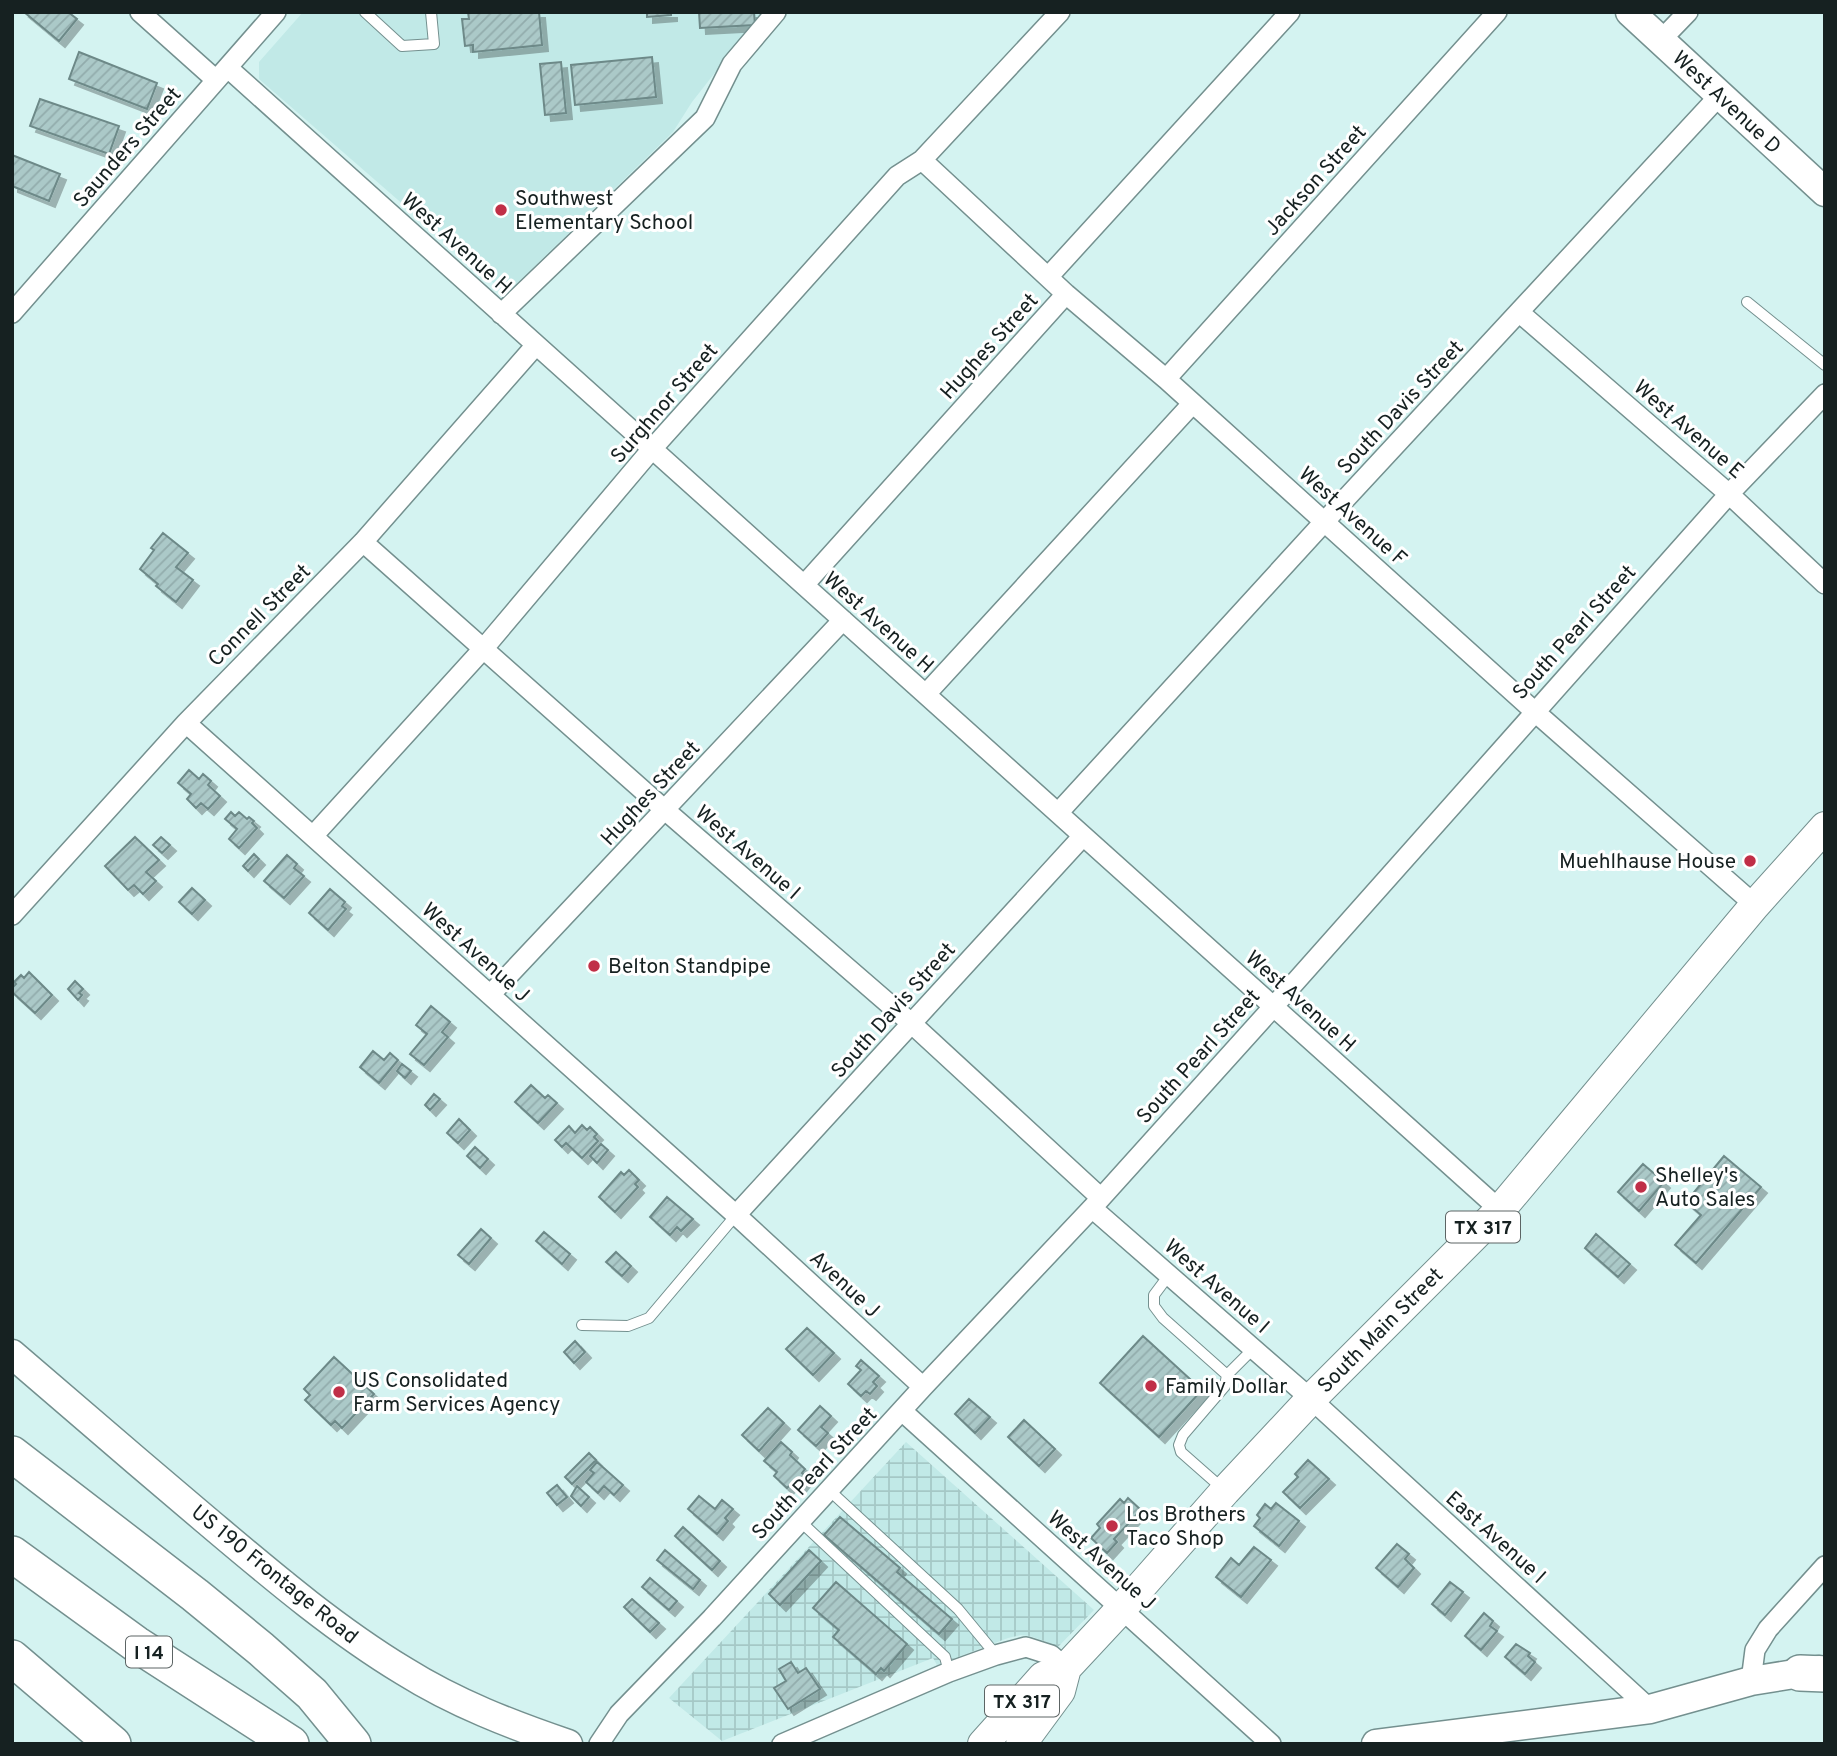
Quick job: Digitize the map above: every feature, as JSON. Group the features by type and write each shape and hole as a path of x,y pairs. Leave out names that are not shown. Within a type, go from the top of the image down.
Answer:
{"highway":[{"path":"12,1454 261,1649 312,1694 354,1744"},
{"name":"I 14","path":"12,1554 136,1644 290,1744"},
{"path":"12,1658 113,1744"}],"main road":[{"name":"West Avenue D","path":"1630,12 1825,192"},
{"name":"South Main Street","path":"984,1744 1044,1677 1066,1668 1311,1399 1500,1210 1755,905 1825,827"},
{"name":"US 190 Frontage Road","path":"12,1354 321,1615 403,1671 443,1693 491,1715 568,1744"},
{"name":"South Main Street","path":"1021,1744 1060,1691 1066,1668"},
{"path":"1376,1744 1650,1709 1751,1681 1816,1672"}],"street":[{"name":"West Avenue H","path":"140,12 222,74 501,314 1500,1210"},
{"name":"Saunders Street","path":"12,313 276,12"},
{"path":"501,314 705,118 732,64 776,12"},
{"name":"Surghnor Street","path":"313,836 484,648 652,449 897,176 922,160 1060,12"},
{"name":"Hughes Street","path":"1049,276 1290,12"},
{"name":"Jackson Street","path":"1166,379 1497,12"},
{"path":"1660,41 1688,12"},
{"name":"South Davis Street","path":"1058,813 1720,95"},
{"name":"West Avenue F","path":"922,160 1066,293 1166,379 1534,711 1755,905"},
{"name":"Hughes Street","path":"804,585 1066,293"},
{"name":"West Avenue E","path":"1520,313 1729,494 1825,584"},
{"name":"Connell Street","path":"12,915 186,723 363,542 536,345"},
{"name":"South Pearl Street","path":"599,1744 619,1714 712,1618 1096,1203 1729,494 1825,394"},
{"path":"926,694 1192,404"},
{"name":"West Avenue I","path":"363,542 911,1023 1168,1275 1311,1399"},
{"name":"Hughes Street","path":"489,995 843,620"},
{"name":"West Avenue J","path":"186,723 736,1215"},
{"name":"South Davis Street","path":"736,1215 1083,836"},
{"name":"Avenue J","path":"736,1215 923,1387"},
{"name":"East Avenue I","path":"1311,1399 1650,1709"},
{"name":"West Avenue J","path":"902,1411 1271,1744"},
{"path":"1751,1681 1755,1650 1768,1629 1825,1566"},
{"path":"782,1744 949,1672 996,1655 1026,1647 1051,1655 1066,1668"}],"lane":[{"path":"367,13 402,46 434,44 431,12"},
{"path":"1747,302 1825,365"},
{"path":"582,1325 628,1326 649,1318 736,1215"},
{"path":"1168,1275 1154,1295 1154,1306 1163,1318 1227,1375"},
{"path":"1225,1491 1181,1452 1178,1445 1183,1435 1225,1386 1227,1375 1253,1349"},
{"path":"829,1490 958,1609 996,1655"},
{"path":"800,1521 945,1657 949,1672"}],"shaded area":[{"name":"Southwest Elementary School","path":"303,12 766,12 692,102 673,132 511,289 498,287 259,79 259,62"},
{"path":"906,1442 1094,1610 1056,1649 1047,1642 1021,1635 937,1665 933,1658 722,1741 669,1698"}],"building":[{"path":"24,12 68,12 77,19 59,41"},
{"path":"468,12 539,12 542,45 473,52 473,45 465,46 462,19 469,19"},
{"path":"647,12 671,12 671,15 647,17"},
{"path":"699,12 754,12 755,25 700,28"},
{"path":"79,52 157,83 147,109 69,79"},
{"path":"652,57 656,97 575,105 571,65"},
{"path":"561,62 566,113 545,115 540,64"},
{"path":"40,99 119,126 109,154 30,126"},
{"path":"12,155 60,174 49,201 12,186"},
{"path":"163,533 188,553 176,567 193,580 176,602 140,569"},
{"path":"189,770 199,779 203,774 211,781 208,785 220,796 208,809 201,803 196,808 187,799 191,794 178,783"},
{"path":"231,812 235,816 239,812 247,819 249,817 257,828 239,848 229,839 237,829 225,819"},
{"path":"135,837 159,860 146,872 156,881 143,894 134,885 128,890 105,866"},
{"path":"161,837 170,845 162,853 153,845"},
{"path":"254,854 259,859 248,871 243,866"},
{"path":"287,855 297,864 294,868 304,876 284,898 264,881"},
{"path":"192,888 205,900 192,914 179,902"},
{"path":"330,889 345,902 342,906 346,909 328,930 309,913"},
{"path":"29,972 52,995 35,1013 12,992 16,984 14,982 21,975 24,978"},
{"path":"75,981 83,989 78,1000 68,989"},
{"path":"431,1006 450,1022 442,1032 448,1037 424,1065 410,1054 427,1034 416,1025"},
{"path":"373,1051 384,1060 390,1053 398,1060 379,1083 360,1067"},
{"path":"402,1064 411,1071 405,1078 397,1071"},
{"path":"531,1085 545,1098 548,1095 557,1103 538,1123 515,1102"},
{"path":"434,1094 440,1099 430,1110 425,1105"},
{"path":"459,1119 470,1130 458,1143 447,1133"},
{"path":"582,1125 587,1130 590,1127 597,1134 594,1137 598,1141 582,1158 566,1143 562,1147 555,1140 569,1126 575,1133"},
{"path":"601,1144 608,1150 597,1163 590,1156"},
{"path":"475,1147 488,1159 480,1168 467,1156"},
{"path":"1724,1156 1761,1187 1696,1263 1675,1245 1701,1215 1686,1202"},
{"name":"Shelley's Auto Sales","path":"1643,1164 1664,1182 1639,1211 1618,1192"},
{"path":"629,1170 639,1180 635,1184 638,1187 615,1212 599,1197 621,1172 624,1175"},
{"path":"667,1197 693,1219 681,1231 677,1227 670,1235 650,1217"},
{"path":"481,1229 491,1238 469,1264 458,1255"},
{"path":"544,1232 570,1254 562,1264 536,1241"},
{"path":"1596,1234 1630,1264 1618,1277 1585,1248"},
{"path":"616,1252 631,1266 622,1276 606,1262"},
{"path":"807,1328 834,1353 813,1375 786,1349"},
{"name":"Family Dollar","path":"1143,1336 1202,1390 1159,1437 1100,1383"},
{"path":"575,1341 585,1352 574,1363 564,1352"},
{"name":"US Consolidated Farm Services Agency","path":"334,1357 374,1394 342,1428 335,1421 331,1425 305,1400 310,1395 304,1389"},
{"path":"861,1360 879,1376 873,1382 877,1386 870,1394 866,1391 861,1396 848,1384 861,1370 856,1366"},
{"path":"969,1399 990,1417 975,1433 955,1414"},
{"path":"820,1406 831,1416 821,1427 828,1433 816,1446 798,1430"},
{"path":"768,1408 784,1423 759,1451 742,1435"},
{"path":"1024,1420 1055,1449 1039,1466 1008,1437"},
{"path":"781,1442 805,1469 802,1473 807,1477 799,1487 793,1482 787,1488 774,1476 777,1472 764,1461"},
{"path":"589,1453 596,1460 572,1484 565,1477"},
{"path":"1308,1460 1329,1479 1300,1508 1283,1492 1298,1477 1295,1474"},
{"path":"597,1462 623,1485 614,1495 604,1486 598,1493 586,1482 594,1473 590,1470"},
{"path":"557,1485 567,1497 557,1505 547,1493"},
{"path":"577,1486 589,1497 581,1506 571,1496"},
{"path":"699,1496 715,1509 722,1500 733,1509 725,1518 728,1521 717,1534 688,1509"},
{"name":"Los Brothers Taco Shop","path":"1128,1498 1141,1510 1114,1539 1117,1542 1107,1553 1091,1538 1100,1528 1097,1524 1120,1499 1124,1503"},
{"path":"1276,1503 1299,1521 1279,1546 1254,1526 1260,1518 1257,1515 1265,1504 1271,1509"},
{"path":"840,1517 900,1568 897,1572 952,1619 939,1634 824,1535"},
{"path":"683,1527 720,1561 712,1570 675,1536"},
{"path":"1397,1544 1409,1554 1405,1559 1414,1568 1398,1587 1376,1568"},
{"path":"1254,1547 1271,1560 1241,1597 1216,1577 1231,1558 1239,1565"},
{"path":"665,1550 700,1580 693,1589 657,1560"},
{"path":"809,1550 821,1561 780,1605 769,1594"},
{"path":"650,1578 677,1601 669,1610 642,1587"},
{"path":"836,1582 907,1644 884,1671 881,1668 876,1674 833,1637 839,1630 813,1608"},
{"path":"1450,1582 1463,1592 1445,1615 1432,1604"},
{"path":"632,1599 659,1623 650,1632 624,1607"},
{"path":"1484,1613 1493,1621 1490,1626 1497,1631 1481,1650 1465,1636"},
{"path":"1516,1644 1530,1653 1528,1656 1535,1662 1525,1674 1505,1657"},
{"path":"791,1662 798,1673 806,1668 820,1689 788,1709 774,1688 786,1681 779,1669"}],"place":[{"name":"Southwest Elementary School","path":"501,210"},
{"name":"Muehlhause House","path":"1750,861"},
{"name":"Belton Standpipe","path":"594,966"},
{"name":"Shelley's Auto Sales","path":"1641,1187"},
{"name":"Family Dollar","path":"1151,1386"},
{"name":"US Consolidated Farm Services Agency","path":"339,1392"},
{"name":"Los Brothers Taco Shop","path":"1112,1526"}]}
